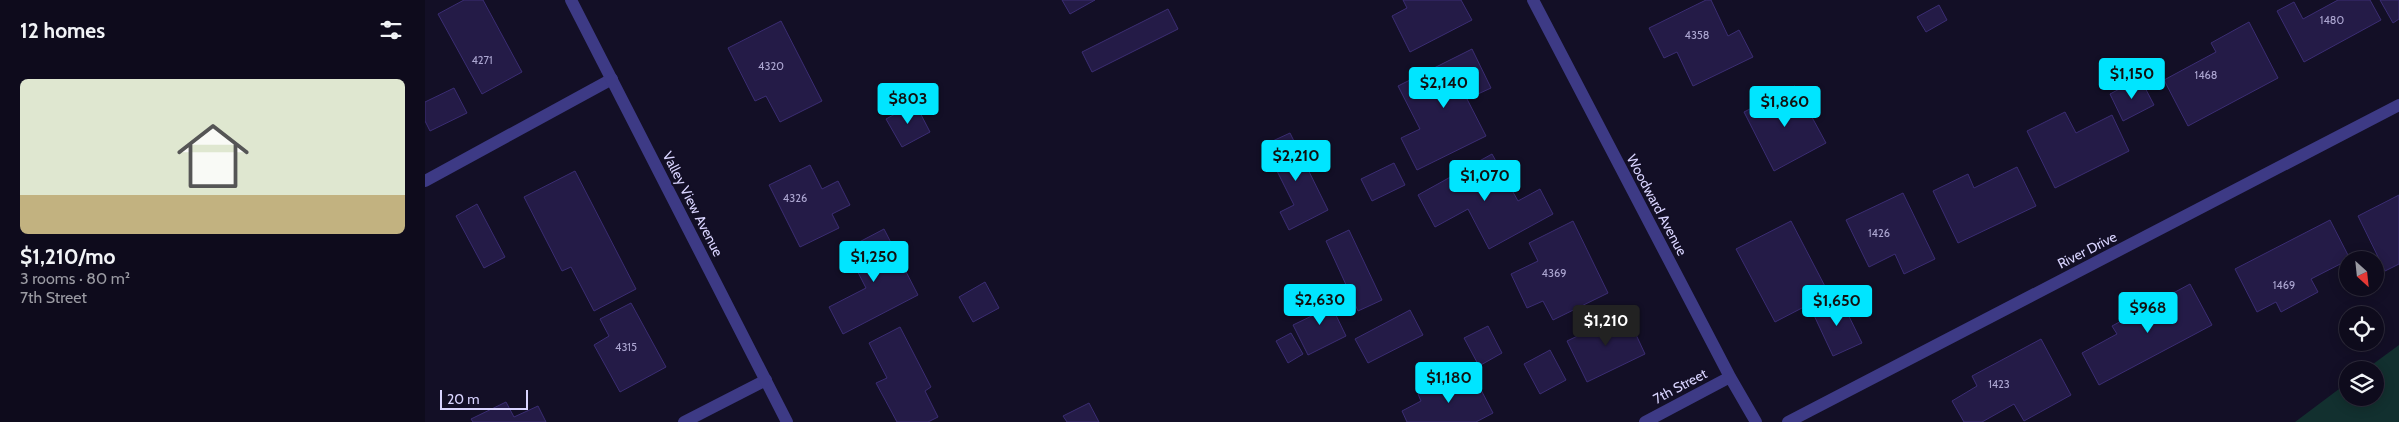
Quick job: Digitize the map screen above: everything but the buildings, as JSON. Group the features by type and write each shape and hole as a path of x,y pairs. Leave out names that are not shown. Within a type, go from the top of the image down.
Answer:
{"street":[{"name":"Valley View Avenue","path":"571,0 787,422"},
{"name":"Woodward Avenue","path":"1533,0 1730,377 1756,422"},
{"path":"425,181 612,79"},
{"name":"River Drive","path":"1788,422 2399,105"},
{"name":"7th Street","path":"1645,422 1730,377"},
{"path":"684,422 766,380"}],"green space":[{"path":"2399,345 2399,422 2295,422 2339,389 2339,406 2384,406 2384,361 2377,361"}]}
